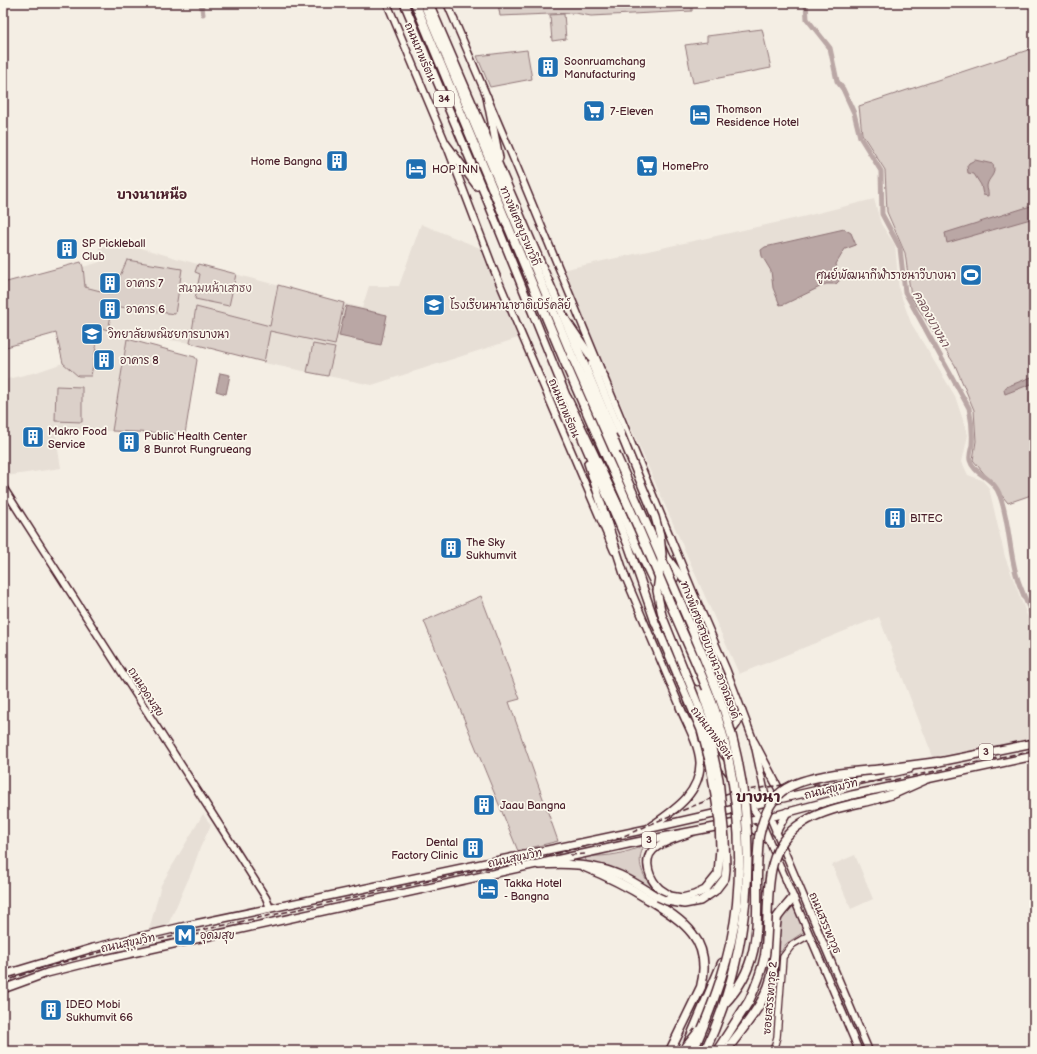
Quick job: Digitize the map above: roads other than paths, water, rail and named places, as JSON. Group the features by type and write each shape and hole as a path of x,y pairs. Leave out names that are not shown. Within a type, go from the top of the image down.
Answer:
{"highway":[{"name":"ทางพิเศษบูรพาวิถี","path":"415,3 561,353 607,458"},
{"name":"ทางพิเศษบูรพาวิถี","path":"424,3 572,356 615,453"},
{"path":"564,317 715,675 738,745 746,785 752,836 748,910 743,944 720,1024 706,1051"},
{"path":"567,398 668,611 698,681 721,748 729,789 735,838 736,873 734,909 720,970 684,1051"},
{"name":"ทางพิเศษสายบางนา-อาจณรงค์","path":"615,453 665,564 711,676 734,745 742,786 747,837 746,907 734,969 706,1051"},
{"name":"ทางพิเศษสายบางนา-อาจณรงค์","path":"607,458 703,680 726,747 734,788 739,872 737,905 724,966 714,998 693,1051"},
{"path":"684,1051 696,1035 730,998 751,962 756,940 759,837 761,825 771,804 780,793 800,782 819,777 938,762"},
{"path":"717,1051 749,1001 759,977 765,955 768,894 772,864 777,851 784,840 801,824 823,813 836,808 876,799 898,792 924,780"},
{"path":"585,866 616,880 669,912 690,929 698,941 704,961 704,976 701,986 670,1051"},
{"path":"726,1051 755,1012 768,989 772,971 777,918 782,910 795,902"}],"main road":[{"name":"ถนนเทพรัตน","path":"387,3 446,144 494,270 680,707 697,733 733,778 752,806"},
{"name":"ถนนเทพรัตน","path":"404,3 485,195 584,444"},
{"name":"34","path":"429,3 564,317"},
{"path":"448,3 727,671 754,742 783,798"},
{"path":"487,97 501,170"},
{"path":"446,144 485,195"},
{"path":"564,317 604,376"},
{"path":"539,865 563,864 599,868 619,875 667,901 676,904 700,901 716,891 725,878 726,869 725,839 719,779 710,739 699,707 662,615 657,591 662,554 660,535 655,517 586,351"},
{"path":"584,444 595,487 625,577"},
{"path":"584,444 629,547 656,622 701,730 710,764 719,821 720,848 718,874 705,890 682,898 670,896 659,888 652,880 648,868 648,858 653,850 663,843 690,833"},
{"name":"ถนนอุดมสุข","path":"3,487 240,857 266,898 270,908"},
{"path":"662,550 693,592"},
{"path":"647,829 674,810 691,794 698,778 700,762 696,744 680,707"},
{"path":"697,733 709,739 727,735 736,727 740,720 742,711"},
{"path":"754,742 766,802"},
{"name":"ถนนสุขุมวิท","path":"3,975 93,948 270,908 647,829 938,762 1034,743"},
{"name":"ถนนสุขุมวิท","path":"3,989 47,974 87,963 416,890 530,867 637,842 770,817 852,795 1034,756"},
{"name":"ถนนสรรพาวุธ","path":"766,802 770,817 784,852 869,1051"},
{"name":"ถนนสรรพาวุธ","path":"752,806 760,819 859,1051"},
{"path":"776,832 787,812"},
{"path":"744,822 768,839"},
{"path":"412,879 416,890"},
{"path":"795,902 796,881"},
{"path":"795,902 796,903 800,899 805,901"},
{"path":"270,908 272,922"},
{"path":"855,1041 863,1037"}],"street":[{"name":"ซอยสรรพาวุธ 2","path":"774,1051 777,1037 783,957 792,945 809,935"}],"waterway":[{"path":"201,3 203,14"},
{"name":"คลองบางนา","path":"806,3 807,19 830,48 837,81 843,89 854,113 860,137 881,171 882,214 900,248 905,292 969,408 972,422 972,445 970,460 972,465 993,484 1000,496 1016,574 1034,619"}],"railway":[{"path":"3,982 42,968 105,951 550,855 617,839 681,811 732,792 782,785 860,783 893,780 1034,750"},
{"path":"570,855 586,854"}],"place":[{"name":"Soonruamchang Manufacturing","path":"548,67"},
{"name":"7-Eleven","path":"594,111"},
{"name":"Thomson Residence Hotel","path":"700,115"},
{"name":"Home Bangna","path":"337,161"},
{"name":"HomePro","path":"647,166"},
{"name":"HOP INN","path":"416,169"},
{"name":"SP Pickleball Club","path":"67,249"},
{"name":"ศูนย์พัฒนากีฬาราชนาวีบางนา","path":"971,275"},
{"name":"อาคาร 7","path":"110,283"},
{"name":"โรงเรียนนานาชาติเบิร์คลีย์","path":"434,305"},
{"name":"อาคาร 6","path":"110,309"},
{"name":"วิทยาลัยพณิชยการบางนา","path":"92,334"},
{"name":"อาคาร 8","path":"104,360"},
{"name":"Makro Food Service","path":"33,437"},
{"name":"Public Health Center 8 Bunrot Rungrueang","path":"129,442"},
{"name":"BITEC","path":"895,518"},
{"name":"The Sky Sukhumvit","path":"451,548"},
{"name":"Jaau Bangna","path":"484,805"},
{"name":"Dental Factory Clinic","path":"473,848"},
{"name":"Takka Hotel - Bangna","path":"488,889"},
{"name":"อุดมสุข","path":"185,935"},
{"name":"IDEO Mobi Sukhumvit 66","path":"51,1010"}],"district":[{"name":"บางนาเหนือ","path":"152,195"},
{"name":"บางนา","path":"758,797"}],"park label":[{"name":"สนามหน้าเสาธง","path":"215,288"}]}
